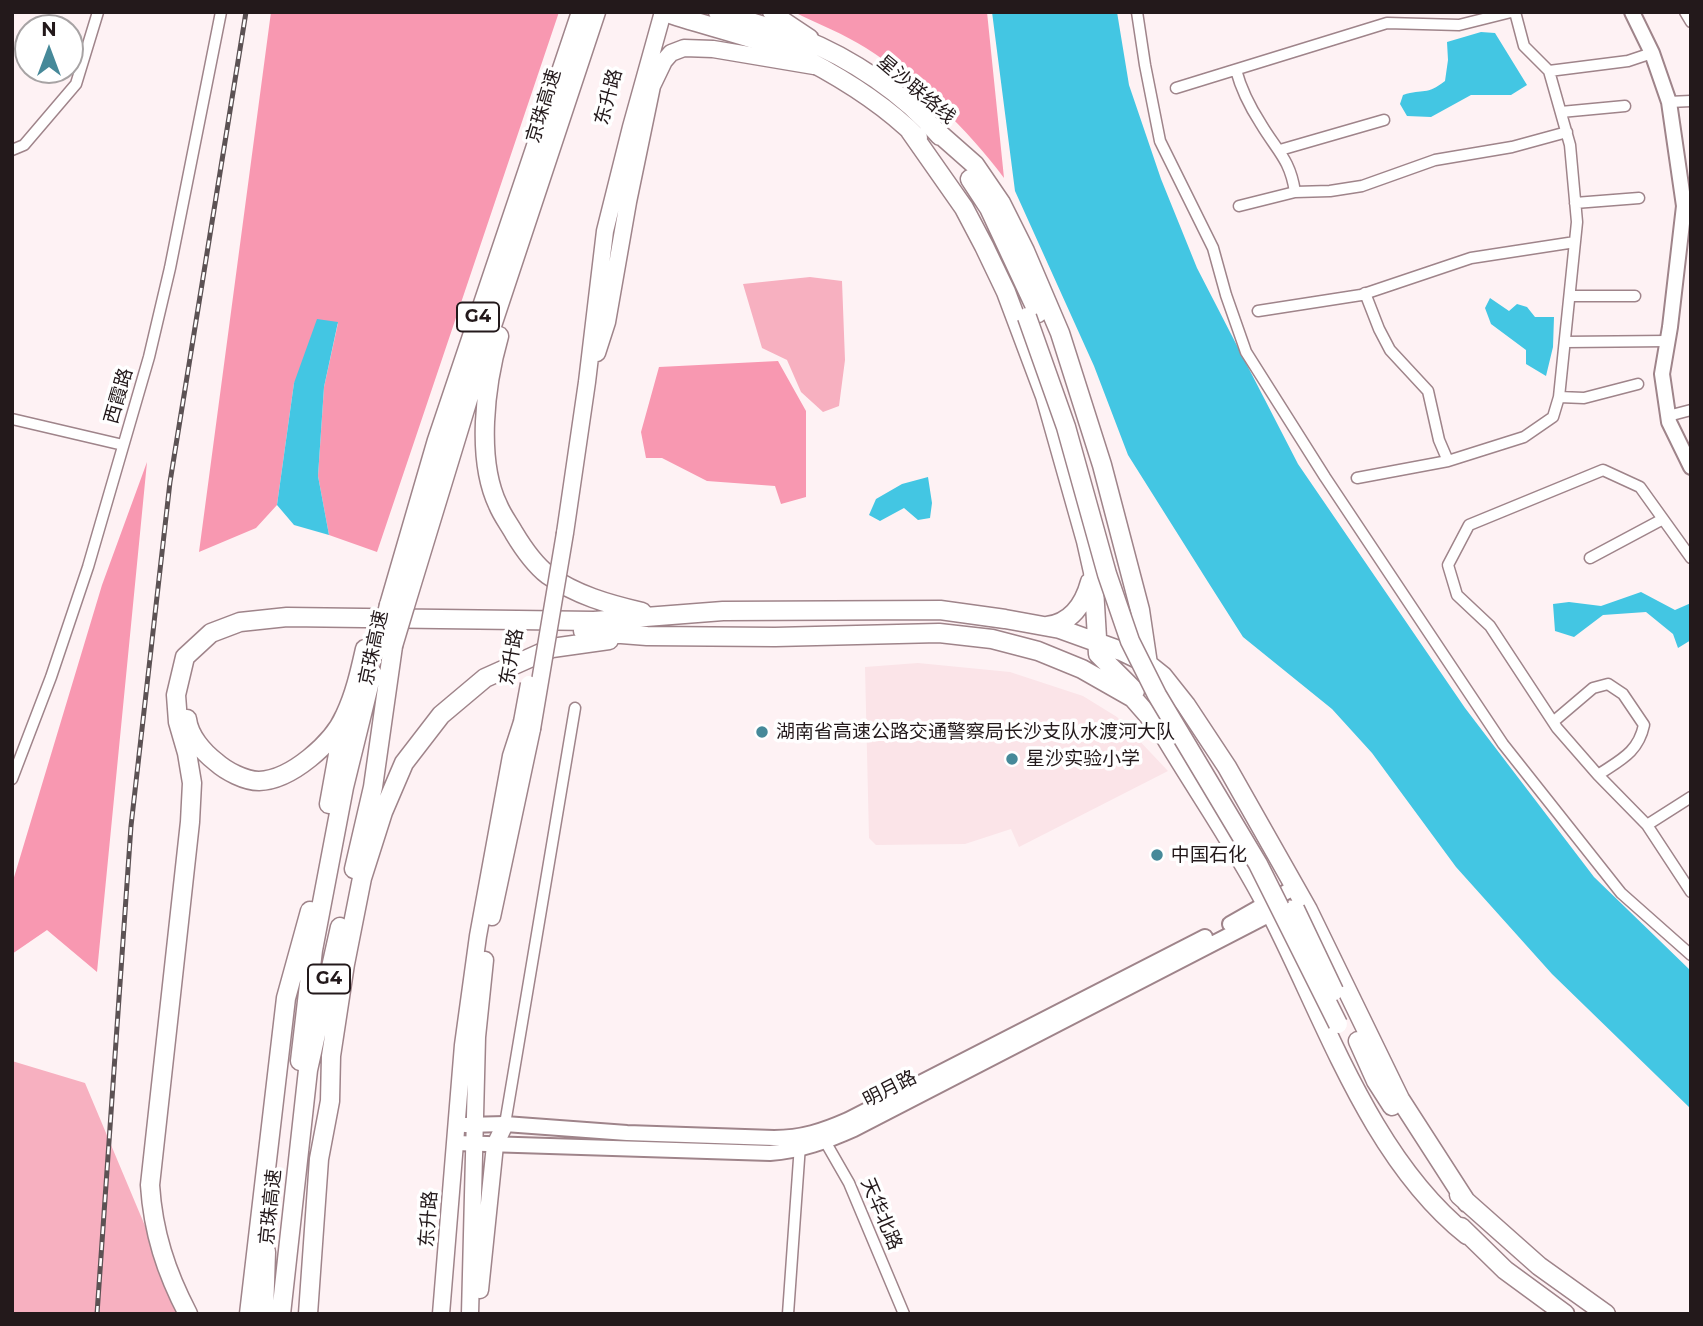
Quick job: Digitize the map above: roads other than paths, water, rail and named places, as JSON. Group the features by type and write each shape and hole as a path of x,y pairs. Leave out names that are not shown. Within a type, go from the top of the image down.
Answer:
{"highway":[{"name":"京珠高速","path":"390,607 473,383 547,165 581,32 581,12"},
{"name":"京珠高速","path":"267,1314 313,950 344,787 379,647 438,440 581,32 596,12"},
{"path":"663,12 763,43 818,66 880,104 935,156 978,214 1033,315 1107,574 1130,641 1157,695 1258,864 1376,1081 1417,1148 1467,1203 1539,1266 1606,1314"},
{"name":"星沙联络线","path":"718,12 801,38 832,53 881,83 933,128 955,154 989,208 1033,315"},
{"path":"933,128 975,165 1001,203 1060,333 1102,466 1140,610 1148,664"},
{"path":"910,131 964,208 1006,292 1045,396 1093,572 1098,654 1146,704 1268,908 1362,1102 1419,1190 1441,1214 1505,1269 1565,1314"},
{"path":"547,165 497,343 488,398 484,450 497,504 524,550 545,573 570,589 603,603 663,617"},
{"path":"1047,626 1057,625 1074,614 1088,589 1093,572"},
{"path":"188,1314 161,1250 152,1220 150,1185 190,822 192,783 178,722 176,695 185,657 211,633 240,622 287,617 594,621 723,611 940,610 1047,626 1097,642 1148,664 1163,676 1178,695 1227,767 1298,892 1400,1099 1467,1203"},
{"path":"344,718 319,751 292,771 259,781 226,771 203,751 187,725 184,697 191,670 209,647 236,631 270,626 584,631 647,636 775,638 939,632 992,639 1038,651 1082,669 1133,698 1161,730"},
{"path":"319,1159 330,1101 331,1056 339,1003 362,878 383,812 404,763 441,715 485,678 552,648 647,636"},
{"name":"京珠高速","path":"281,1314 308,1070 373,787 379,647"},
{"path":"249,1314 286,998 311,906 344,718 379,647"},
{"path":"267,1314 274,1097 323,898"},
{"path":"308,1314 329,1039 340,958 340,927"},
{"path":"1342,1020 1383,1114 1419,1170 1467,1235"}],"main road":[{"name":"东升路","path":"470,1314 477,1037 487,941 587,382 605,231 655,12"},
{"name":"东升路","path":"560,531 600,231 622,130 649,44 663,12"},
{"path":"771,12 832,53"},
{"path":"587,382 607,322 652,86 664,61 671,53 684,48 713,49 818,66"},
{"name":"东升路","path":"441,1314 463,1045 478,936 511,756 527,725"},
{"path":"477,1314 495,1145 505,1125"}],"street":[{"path":"12,150 24,145 76,84 98,12"},
{"name":"西霞路","path":"12,779 88,566 149,357 170,268 221,12"},
{"path":"1137,12 1160,141 1213,248 1246,352 1325,478 1503,744 1621,893 1691,955"},
{"path":"1176,88 1387,23 1459,25 1513,12 1524,46 1549,71 1570,145 1576,203 1570,296 1559,397 1553,417 1524,437 1448,461 1357,478"},
{"path":"1632,12 1652,53 1669,102 1684,206 1662,374 1668,416 1691,467"},
{"path":"1685,12 1691,22"},
{"path":"1549,71 1628,61 1652,53"},
{"path":"1236,70 1240,86 1292,172 1295,192"},
{"path":"1669,102 1691,101"},
{"path":"1561,112 1625,106"},
{"path":"1280,150 1384,121"},
{"path":"1239,206 1295,192 1330,191 1362,186 1435,160 1512,147 1567,132"},
{"path":"1576,203 1639,198"},
{"path":"1258,311 1365,293 1471,258 1575,242"},
{"path":"1365,293 1378,329 1390,350 1428,391 1438,440 1448,461"},
{"path":"1570,296 1635,296"},
{"path":"1565,342 1668,341"},
{"path":"1559,397 1584,398 1638,384"},
{"path":"1668,416 1691,410"},
{"path":"12,419 123,445"},
{"path":"1689,886 1647,825 1598,775 1553,722 1490,626 1457,595 1448,565 1469,525 1603,470 1640,487 1691,558"},
{"path":"1590,558 1663,519"},
{"path":"1553,722 1593,688 1608,684 1623,694 1644,725 1641,737 1632,752 1598,775"},
{"path":"505,1125 575,708"},
{"path":"1647,825 1691,797"},
{"name":"明月路","path":"455,1143 785,1152 1242,918 1298,892"},
{"name":"明月路","path":"457,1125 812,1140"},
{"path":"788,1314 812,1140"},
{"name":"天华北路","path":"812,1140 849,1183 904,1314"}],"water":[{"path":"992,12 1117,12 1129,85 1161,179 1197,268 1298,464 1465,708 1594,877 1691,971 1691,1109 1552,974 1456,867 1372,753 1332,709 1243,637 1128,455 1094,366 1015,191"},
{"path":"1481,32 1495,33 1527,85 1511,95 1471,95 1431,117 1407,116 1400,104 1403,95 1429,90 1445,81 1447,42"},
{"path":"1490,298 1509,311 1517,304 1527,307 1535,317 1554,317 1553,347 1546,376 1526,364 1526,350 1491,324 1485,308"},
{"path":"317,319 338,322 324,387 318,476 329,535 294,525 277,505 294,383"},
{"path":"928,477 932,503 930,518 918,520 904,508 880,521 869,515 876,499 902,484"},
{"path":"1641,592 1675,610 1691,603 1691,640 1678,648 1673,634 1646,612 1603,615 1574,637 1555,631 1553,604 1569,602 1601,606"}],"railway":[{"path":"97,1314 131,826 170,482 246,12"}],"place":[{"name":"湖南省高速公路交通警察局长沙支队水渡河大队","path":"762,732"},
{"name":"星沙实验小学","path":"1012,759"},
{"name":"中国石化","path":"1157,855"}]}
